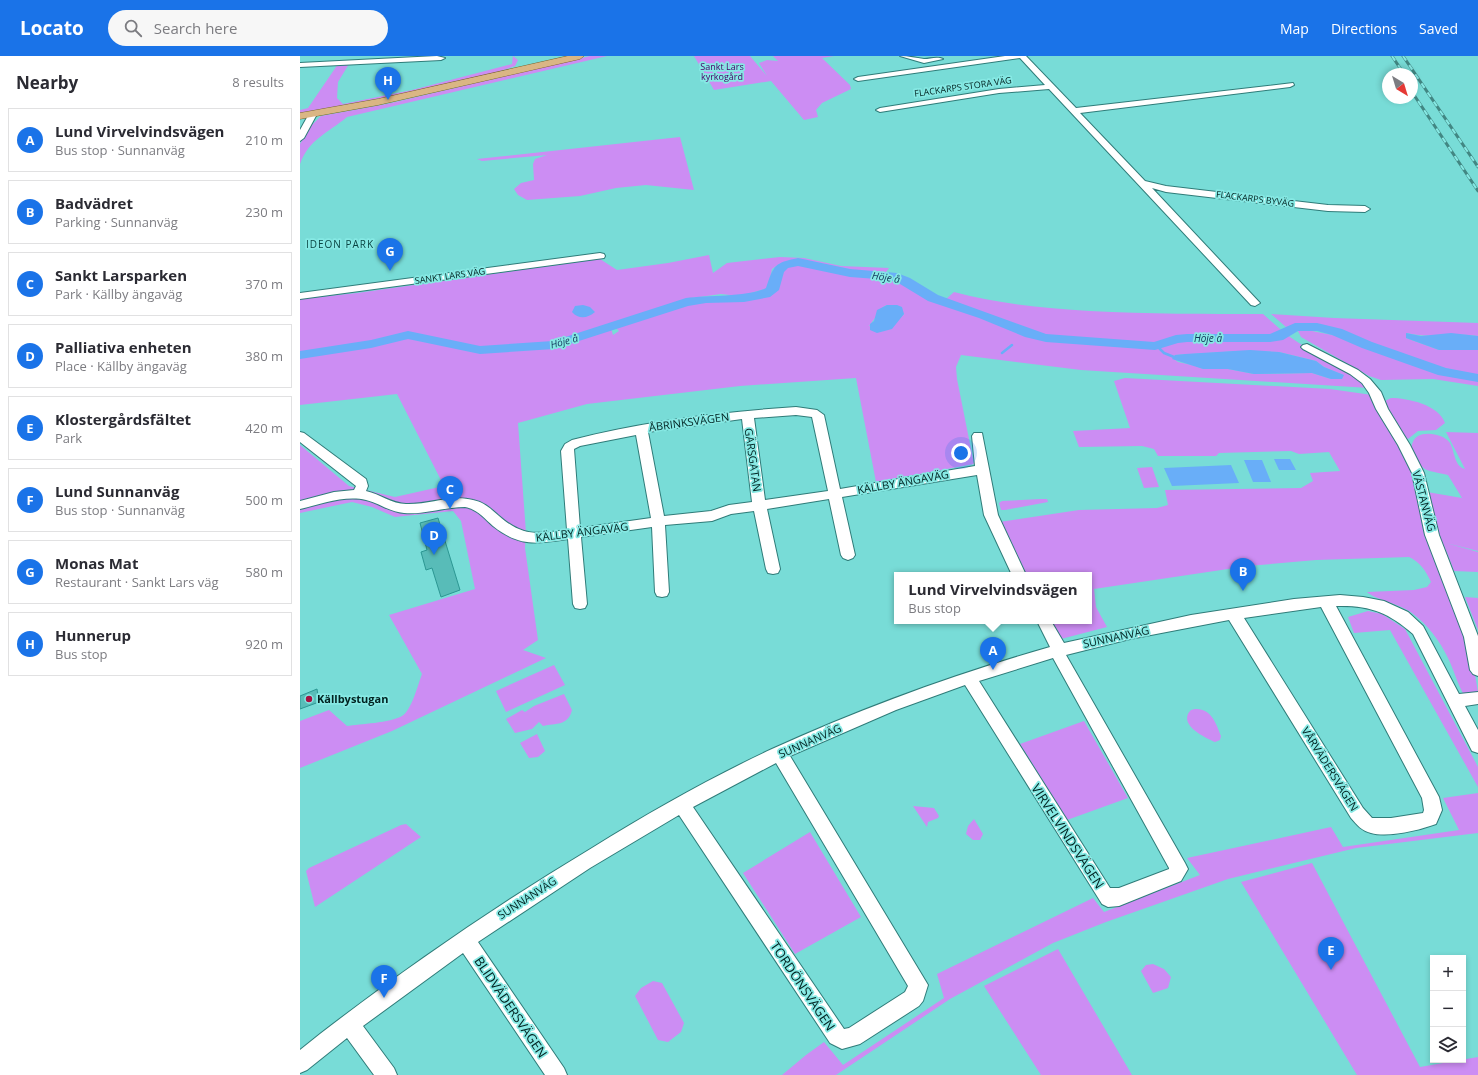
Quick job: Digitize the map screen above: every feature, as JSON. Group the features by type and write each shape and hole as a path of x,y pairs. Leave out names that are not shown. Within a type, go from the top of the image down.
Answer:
{"main road":[{"path":"300,116 378,102 580,56"},
{"path":"523,58 528,67"}],"street":[{"path":"904,56 924,61 948,57"},
{"path":"858,79 1021,56 1145,184 1186,232 1255,303"},
{"path":"300,65 350,59 414,57 441,58"},
{"path":"1075,111 1290,85"},
{"name":"FLACKARPS STORA VÄG","path":"880,110 999,92 1050,87"},
{"path":"300,138 313,114"},
{"name":"FLACKARPS BYVÄG","path":"1145,184 1166,189 1328,208 1365,209"},
{"name":"SANKT LARS VÄG","path":"300,296 600,256"},
{"name":"VÄSTANVÄG","path":"1307,347 1348,368 1366,381 1375,392 1382,409 1404,445 1418,473 1432,535 1471,637 1478,670"},
{"name":"ÅBRINKSVÄGEN","path":"575,534 567,451 569,447 576,443 675,423 747,414 803,411 818,414 836,494"},
{"name":"GÄRSGATAN","path":"747,414 760,506 774,569"},
{"path":"641,429 659,522 662,592"},
{"path":"300,436 361,482 362,486 358,494"},
{"path":"978,436 991,515 1017,572"},
{"name":"KÄLLBY ÄNGAVÄG","path":"300,505 358,494 372,497 392,507 405,509 454,503 474,504 507,530 526,538 551,538 687,517 712,516 729,510 836,494 966,471 983,470"},
{"path":"836,494 848,555"},
{"path":"575,534 580,604"},
{"name":"SUNNANVÄG","path":"300,1063 349,1024 465,939 577,866 682,805 780,754 853,721 969,678 1058,651 1130,634 1233,614 1326,602 1376,603 1392,610 1410,621 1418,630 1454,701"},
{"name":"VÅRVÄDERSVÄGEN","path":"1233,614 1250,639 1357,813 1366,823 1372,826 1391,826 1430,819 1433,810 1430,797 1326,602"},
{"path":"1045,624 1058,651"},
{"name":"VIRVELVINDSVÄGEN","path":"969,678 1104,894 1108,898 1119,897 1175,875 1179,869 1058,651"},
{"path":"1478,698 1454,701 1478,746"},
{"name":"TORDÖNSVÄGEN","path":"682,805 837,1036 842,1039 853,1037 912,999 916,994 918,985 780,754"},
{"name":"BLIDVÄDERSVÄGEN","path":"465,939 557,1075"},
{"path":"349,1024 387,1075"}],"green space":[{"path":"513,56 518,60 515,66 498,72 404,94 300,113 300,110 308,108 338,64 349,64 338,82 337,98 343,104 412,90 512,64"},
{"path":"590,56 607,56 347,117 308,148 300,164 300,144 309,128 321,116 387,104"},
{"name":"Sankt Lars kyrkogård","path":"694,56 750,56 767,76 759,63 767,60 778,61 773,56 834,56 822,58 850,85 851,89 822,103 816,110 818,117 804,120 771,81 714,90"},
{"path":"680,137 694,190 646,185 616,188 580,196 527,200 518,195 514,189 521,183 534,180 533,164 535,159 547,155 482,161 477,159"},
{"path":"709,255 713,273 727,263 780,257 804,258 841,266 889,268 886,272 875,274 798,259 791,260 781,263 772,269 768,288 740,296 721,294 685,299 610,325 613,335 619,331 615,327 672,308 707,301 742,300 767,295 775,290 780,271 786,267 798,264 849,275 891,278 903,281 931,300 945,300 954,292 1005,302 1073,310 1155,313 1263,314 1287,335 1305,347 1342,366 1369,388 1081,370 961,355 956,367 957,379 974,464 876,482 856,378 740,386 587,404 518,423 526,533 525,548 538,640 523,650 546,658 392,731 300,768 300,721 329,710 347,726 367,724 397,718 406,713 409,708 422,674 389,615 475,589 461,521 453,511 395,517 372,507 352,502 300,513 300,445 349,486 395,497 444,486 397,394 300,405 300,299 357,293 600,259 617,270 668,263","holes":["887,305 897,305 904,314 896,322 869,326 883,307","1239,351 1279,352 1316,361 1324,367 1343,375 1342,379 1331,379 1312,373 1254,374 1228,369 1203,369 1178,362 1173,358 1175,355"]},
{"path":"1271,314 1334,318 1478,323 1478,336 1416,335 1407,333 1406,338 1439,350 1478,350 1478,375 1435,366 1327,326 1301,323 1286,327"},
{"path":"1307,330 1342,337 1369,350 1394,356 1444,374 1478,381 1478,386 1433,379 1381,380 1369,376 1301,337 1298,331"},
{"path":"1125,378 1330,389 1372,395 1427,492 1462,498 1448,475 1425,469 1418,462 1411,449 1413,442 1418,436 1431,434 1440,436 1448,440 1457,462 1465,469 1446,432 1478,433 1478,551 1446,543 1478,552 1478,572 1454,571 1444,544 1453,570 1469,641 1478,692 1464,695 1441,645 1433,633 1418,617 1401,607 1367,592 1414,590 1427,587 1431,582 1427,574 1419,564 1409,557 1316,560 1248,566 1094,589 1096,607 1107,627 1061,639 1053,624 1092,624 1092,572 1025,572 999,522 1079,510 1157,508 1168,505 1165,490 1301,488 1313,481 1310,473 1340,471 1329,452 1299,454 1291,451 1219,453 1216,456 1158,456 1154,449 1142,446 1079,447 1073,431 1130,428 1114,381"},
{"path":"1391,398 1406,399 1430,407 1442,417 1445,423 1436,430 1418,431 1408,439 1404,436 1383,402"},
{"path":"1152,467 1159,487 1144,488 1137,468"},
{"path":"1047,499 1048,502 1005,510 1001,510 999,503 1002,501"},
{"path":"1465,597 1478,598 1478,630"},
{"path":"1368,611 1382,614 1405,629 1478,767 1478,787 1390,630 1354,633 1348,617"},
{"path":"554,665 565,685 506,712 496,691"},
{"path":"564,694 572,710 568,719 561,723 543,726 539,722 532,729 515,733 506,719 522,710 525,712 534,706"},
{"path":"1201,709 1212,717 1221,736 1220,740 1215,742 1210,740 1190,725 1187,720 1188,715 1191,710"},
{"path":"1084,721 1128,798 1067,820 1020,744"},
{"path":"537,734 545,751 538,757 529,758 520,743"},
{"path":"1478,793 1478,833 1356,848 1228,879 1106,922 1053,943 950,999 836,1075 782,1075 824,1042 843,1065 944,998 937,974 1093,898 1104,912 1200,875 1187,858 1331,827 1343,847 1459,830 1443,798"},
{"path":"913,806 934,808 939,816 938,818 928,822 927,827"},
{"path":"974,819 983,834 980,840 973,840 966,834 968,826"},
{"path":"406,824 421,837 315,907 306,871 309,868"},
{"path":"810,832 861,917 795,954 743,873"},
{"path":"1312,863 1420,1067 1443,1063 1466,1063 1466,1059 1478,1057 1478,1075 1357,1075 1241,882"},
{"path":"1058,949 1132,1075 1041,1075 984,986"},
{"path":"1153,964 1164,969 1171,977 1168,988 1153,993 1141,971 1146,965"},
{"path":"653,981 662,983 684,1023 681,1032 668,1042 658,1040 635,996 641,988"}],"water":[{"path":"583,305 590,307 595,312 589,316 581,317 572,312 575,306"},
{"path":"887,305 897,305 902,307 904,314 892,329 877,333 870,330 870,324 874,321 877,310"},
{"path":"1406,333 1421,336 1451,333 1478,336 1478,350 1439,350 1406,338"},
{"path":"1250,350 1279,352 1316,361 1324,367 1344,375 1342,379 1331,379 1312,373 1254,374 1228,369 1203,369 1172,359 1175,355"},
{"path":"1274,459 1290,459 1296,470 1279,470"},
{"path":"1244,460 1262,460 1271,482 1253,482"},
{"path":"1231,465 1239,483 1172,486 1164,468"}],"building":[{"path":"438,518 460,590 441,597 432,568 426,570 421,552 427,550 420,523"},
{"name":"Källbystugan","path":"317,689 319,702 300,709 300,696"}],"waterway":[{"name":"Höje å","path":"300,355 371,344 408,335 480,350 554,345 686,302 706,299 744,298 765,294 772,290 778,271 784,265 798,262 850,273 892,276 905,281 933,298 984,315 1030,334 1046,338 1155,346 1176,339 1187,338 1270,338 1278,337 1295,327 1317,327 1337,332 1367,345 1443,372 1478,378"},
{"path":"1002,353 1012,345"},
{"path":"1157,346 1164,353 1174,357"}],"railway":[{"path":"1392,56 1400,68"},
{"path":"1403,56 1478,167"},
{"path":"1418,101 1478,191"}],"place":[{"name":"Hunnerup","path":"388,100"},
{"name":"Monas Mat","path":"390,271"},
{"name":"Sankt Larsparken","path":"450,509"},
{"name":"Palliativa enheten","path":"434,555"},
{"name":"Badvädret","path":"1243,591"},
{"name":"Lund Virvelvindsvägen","path":"993,670"},
{"name":"Källbystugan","path":"309,699"},
{"name":"Klostergårdsfältet","path":"1331,970"},
{"name":"Lund Sunnanväg","path":"384,998"}],"district":[{"name":"IDEON PARK","path":"340,244"}]}
